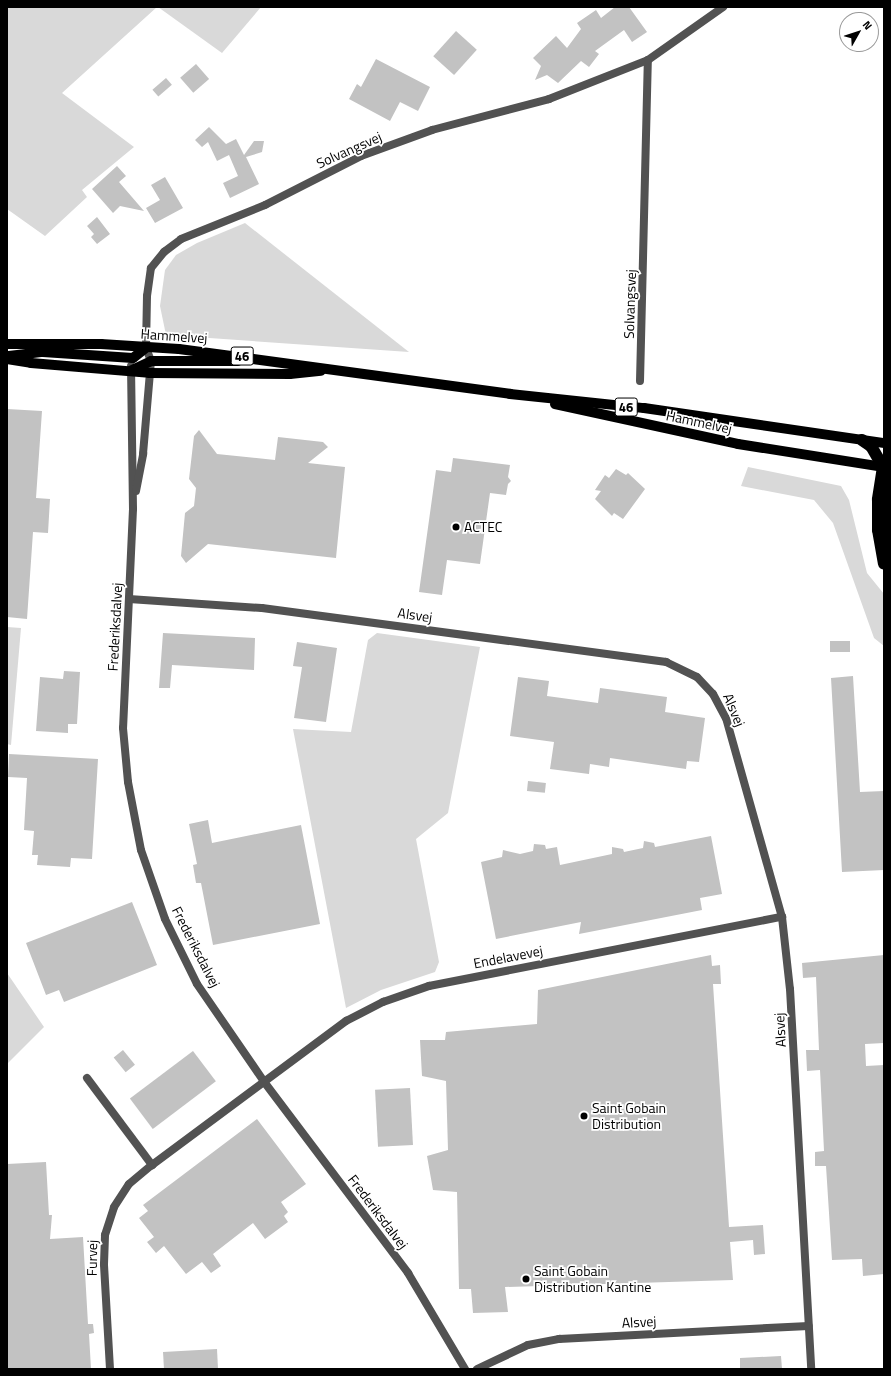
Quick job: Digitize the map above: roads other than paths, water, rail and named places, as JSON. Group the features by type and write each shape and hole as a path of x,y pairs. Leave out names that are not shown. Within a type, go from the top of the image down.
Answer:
{"highway":[{"path":"862,440 871,446 884,467 878,500 878,530 884,563"},
{"path":"878,530 884,514"}],"main road":[{"name":"Hammelvej","path":"7,344 101,344 179,349 282,361 510,394 644,408 884,443"},
{"path":"7,356 43,352 133,358 143,347"},
{"name":"Hammelvej","path":"7,359 149,373 290,374 337,370"},
{"path":"130,371 151,361 282,361"},
{"name":"Hammelvej","path":"510,394 738,444 884,467"}],"street":[{"name":"Solvangsvej","path":"143,347 145,312 152,268 164,252 181,239 265,205 361,156 432,130 549,100 648,60 723,7"},
{"name":"Solvangsvej","path":"640,381 648,60"},
{"path":"143,347 151,361"},
{"name":"Frederiksdalvej","path":"133,358 130,371 133,509 123,728 128,782 141,850 165,919 197,984 265,1082 408,1273 465,1369"},
{"name":"Frederiksdalvej","path":"133,509 143,454 151,361"},
{"name":"Alsvej","path":"129,599 262,608 666,662 697,677 714,694 726,718 782,917 790,989 811,1369"},
{"name":"Endelavevej","path":"265,1082 346,1021 383,1002 429,986 782,917"},
{"path":"86,1078 152,1165"},
{"name":"Furvej","path":"110,1369 104,1264 105,1234 114,1207 129,1184 152,1165 265,1082"},
{"name":"Alsvej","path":"477,1369 528,1345 559,1339 809,1326"}],"place":[{"name":"ACTEC","path":"456,527"},
{"name":"Saint Gobain Distribution","path":"584,1116"},
{"name":"Saint Gobain Distribution Kantine","path":"526,1279"}]}
